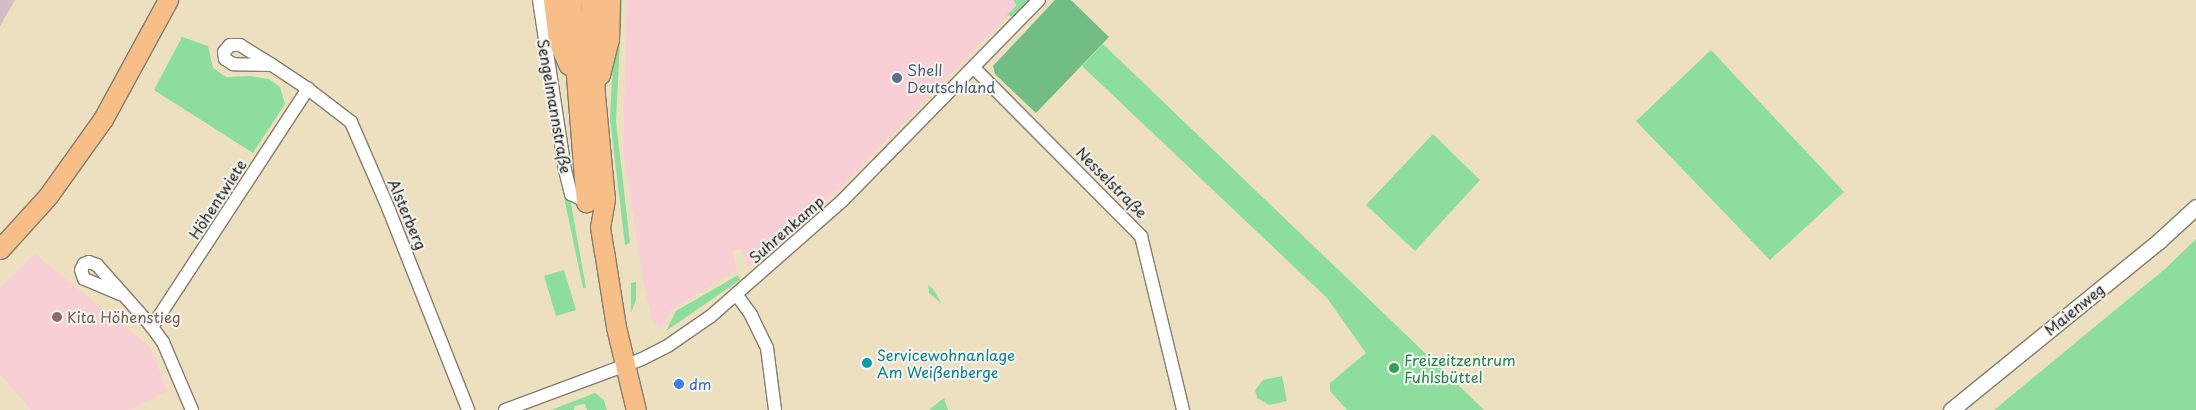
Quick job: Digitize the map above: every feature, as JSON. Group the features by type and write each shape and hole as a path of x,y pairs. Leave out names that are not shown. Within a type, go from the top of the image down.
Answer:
{"highway":[{"path":"554,0 559,41 575,78"},
{"name":"Sengelmannstraße","path":"571,0 575,78 596,200"},
{"name":"Sengelmannstraße","path":"591,0 595,96 596,200"},
{"path":"595,96 609,40 610,0"}],"main road":[{"path":"0,249 48,196 103,119 168,0"},
{"name":"Sengelmannstraße","path":"596,200 625,365 636,410"}],"street":[{"name":"Sengelmannstraße","path":"539,0 565,170 571,194 596,200"},
{"name":"Suhrenkamp","path":"504,410 625,365 673,342 736,294 842,201 1039,0"},
{"name":"Alsterberg","path":"272,65 308,89 351,122 389,210 468,410"},
{"name":"Nesselstraße","path":"974,68 1141,236 1183,410"},
{"name":"Höhentwiete","path":"152,326 308,89"},
{"name":"Maienweg","path":"1951,410 2159,240 2196,207"},
{"path":"120,294 152,326 162,342 192,410"},
{"path":"736,294 751,315 767,348 775,410"}],"shaded area":[{"path":"0,0 15,0 0,26"},
{"path":"627,0 1013,0 1018,5 841,187 748,267 742,249 732,251 737,270 672,309 662,327 653,323 643,280 623,149"},
{"name":"Kita Höhenstieg","path":"35,254 150,347 168,391 129,410 31,410 0,374 0,288"}],"green space":[{"path":"616,0 622,0 616,121 630,243 625,245 610,118"},
{"path":"1013,0 1031,0 1014,17 1007,15 1017,5"},
{"path":"1055,0 1071,0 1109,37 1036,113 995,74 993,66"},
{"path":"182,37 208,46 213,68 226,77 250,76 269,79 280,87 285,104 253,153 154,90"},
{"path":"1103,44 1484,410 1347,410 1330,391 1330,383 1366,353 1327,298 1082,66"},
{"path":"1711,50 1844,192 1770,260 1636,121"},
{"path":"1433,134 1480,180 1415,251 1366,205"},
{"path":"564,197 570,198 586,288 583,288"},
{"path":"2196,239 2196,410 1994,410 2166,268"},
{"path":"564,270 576,310 556,316 544,276"},
{"path":"738,275 740,280 666,331 676,311"},
{"path":"636,282 636,300 631,313 631,283"},
{"path":"928,285 933,289 942,304 929,293"},
{"path":"1282,376 1287,401 1269,405 1257,398 1255,390 1263,380"},
{"path":"595,393 604,400 607,410 587,410 585,404 574,406 574,410 551,410"},
{"path":"944,398 948,410 929,410"}],"place":[{"name":"Shell Deutschland","path":"897,78"},
{"name":"Kita Höhenstieg","path":"57,317"},
{"name":"Servicewohnanlage Am Weißenberge","path":"867,363"},
{"name":"Freizeitzentrum Fuhlsbüttel","path":"1394,368"},
{"name":"dm","path":"679,384"}]}
